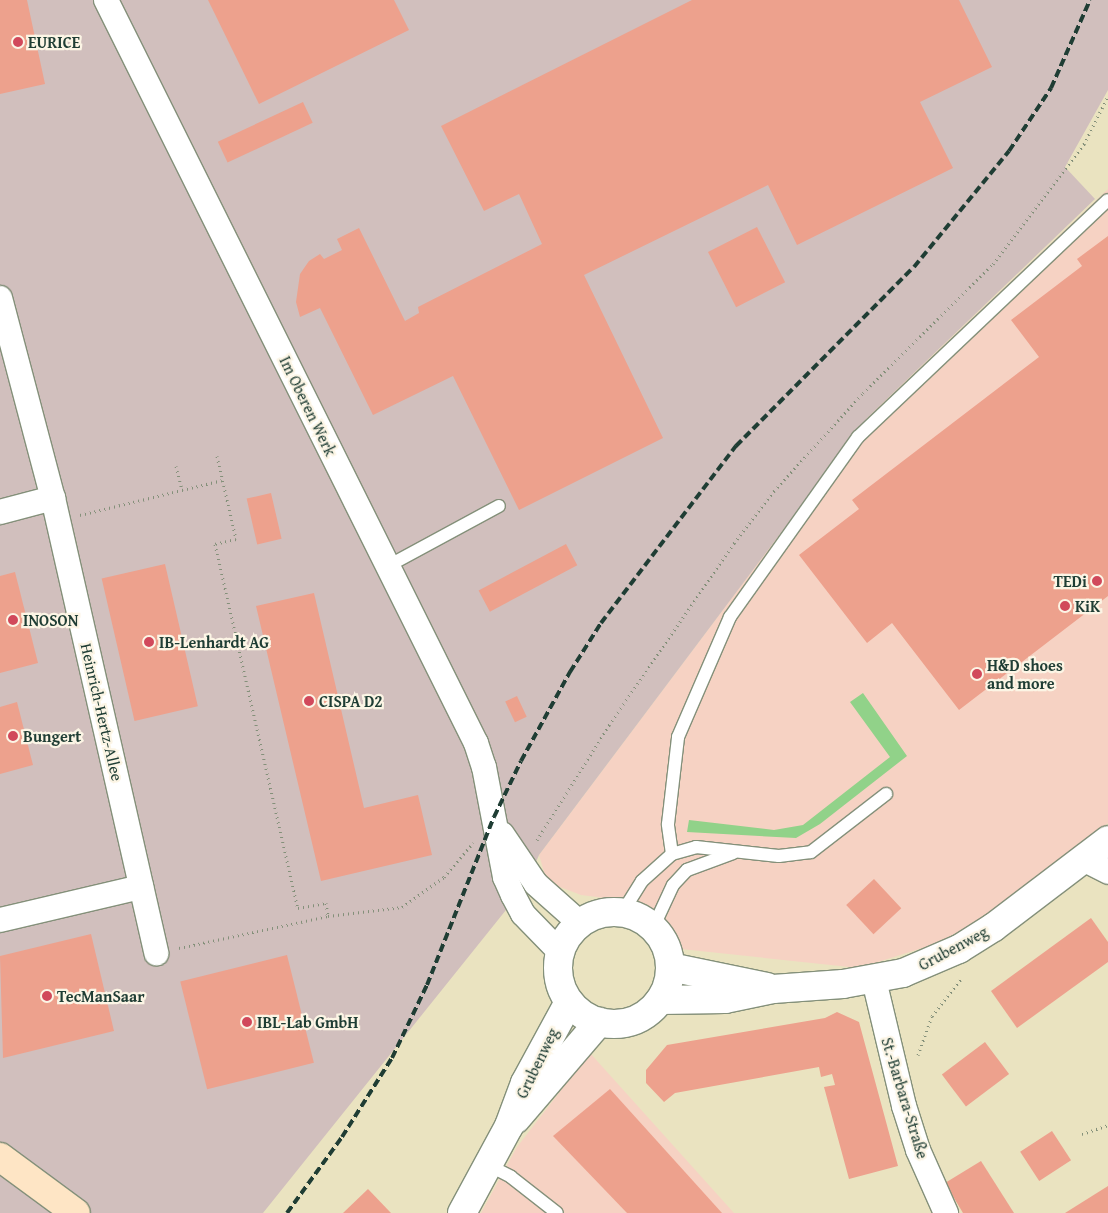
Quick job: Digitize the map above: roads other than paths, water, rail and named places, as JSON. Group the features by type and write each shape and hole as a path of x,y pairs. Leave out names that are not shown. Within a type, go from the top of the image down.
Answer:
{"main road":[{"path":"0,1157 76,1213"}],"street":[{"name":"Im Oberen Werk","path":"106,0 476,743 494,817 505,877 513,895 523,914 560,952"},
{"name":"Heinrich-Hertz-Allee","path":"0,298 53,498 156,952"},
{"path":"0,512 53,498"},
{"name":"Im Oberen Werk","path":"494,817 508,847 536,884 580,923"},
{"name":"Grubenweg","path":"660,1000 725,999 773,989 874,980 918,968 959,949 994,926 1108,840"},
{"path":"1083,859 1108,872"},
{"path":"0,920 141,887"},
{"path":"607,912 622,913 643,920 653,928 668,952 669,978 660,1000 648,1012 633,1021 616,1024 599,1022 587,1017 569,1002 561,986 558,969 560,952 572,931 580,923 607,912"},
{"name":"Grubenweg","path":"670,967 773,989"},
{"name":"St.-Barbara-Straße","path":"874,980 904,1106 918,1150 946,1213"},
{"name":"Grubenweg","path":"510,1126 524,1083 569,1002"},
{"name":"Grubenweg","path":"462,1213 486,1164 510,1126 541,1093 599,1022"}],"lane":[{"path":"672,854 668,824 678,737 730,617 858,437 1108,200"},
{"path":"388,566 499,506"},
{"path":"622,913 642,881 672,854 696,847 735,853 779,856 811,852 886,794"},
{"path":"653,928 673,885 687,870 735,853"},
{"path":"486,1164 511,1177 557,1213"}],"railway":[{"path":"287,1213 342,1137 392,1058 427,985 494,817 521,761 570,672 601,623 736,446 914,267 1009,151 1051,88 1090,0"}],"place":[{"name":"EURICE","path":"18,42"},
{"name":"TEDi","path":"1097,581"},
{"name":"KiK","path":"1065,606"},
{"name":"INOSON","path":"13,620"},
{"name":"IB-Lenhardt AG","path":"149,642"},
{"name":"H&D shoes and more","path":"977,674"},
{"name":"CISPA D2","path":"309,701"},
{"name":"Bungert","path":"13,736"},
{"name":"TecManSaar","path":"47,996"},
{"name":"IBL-Lab GmbH","path":"247,1022"}]}
